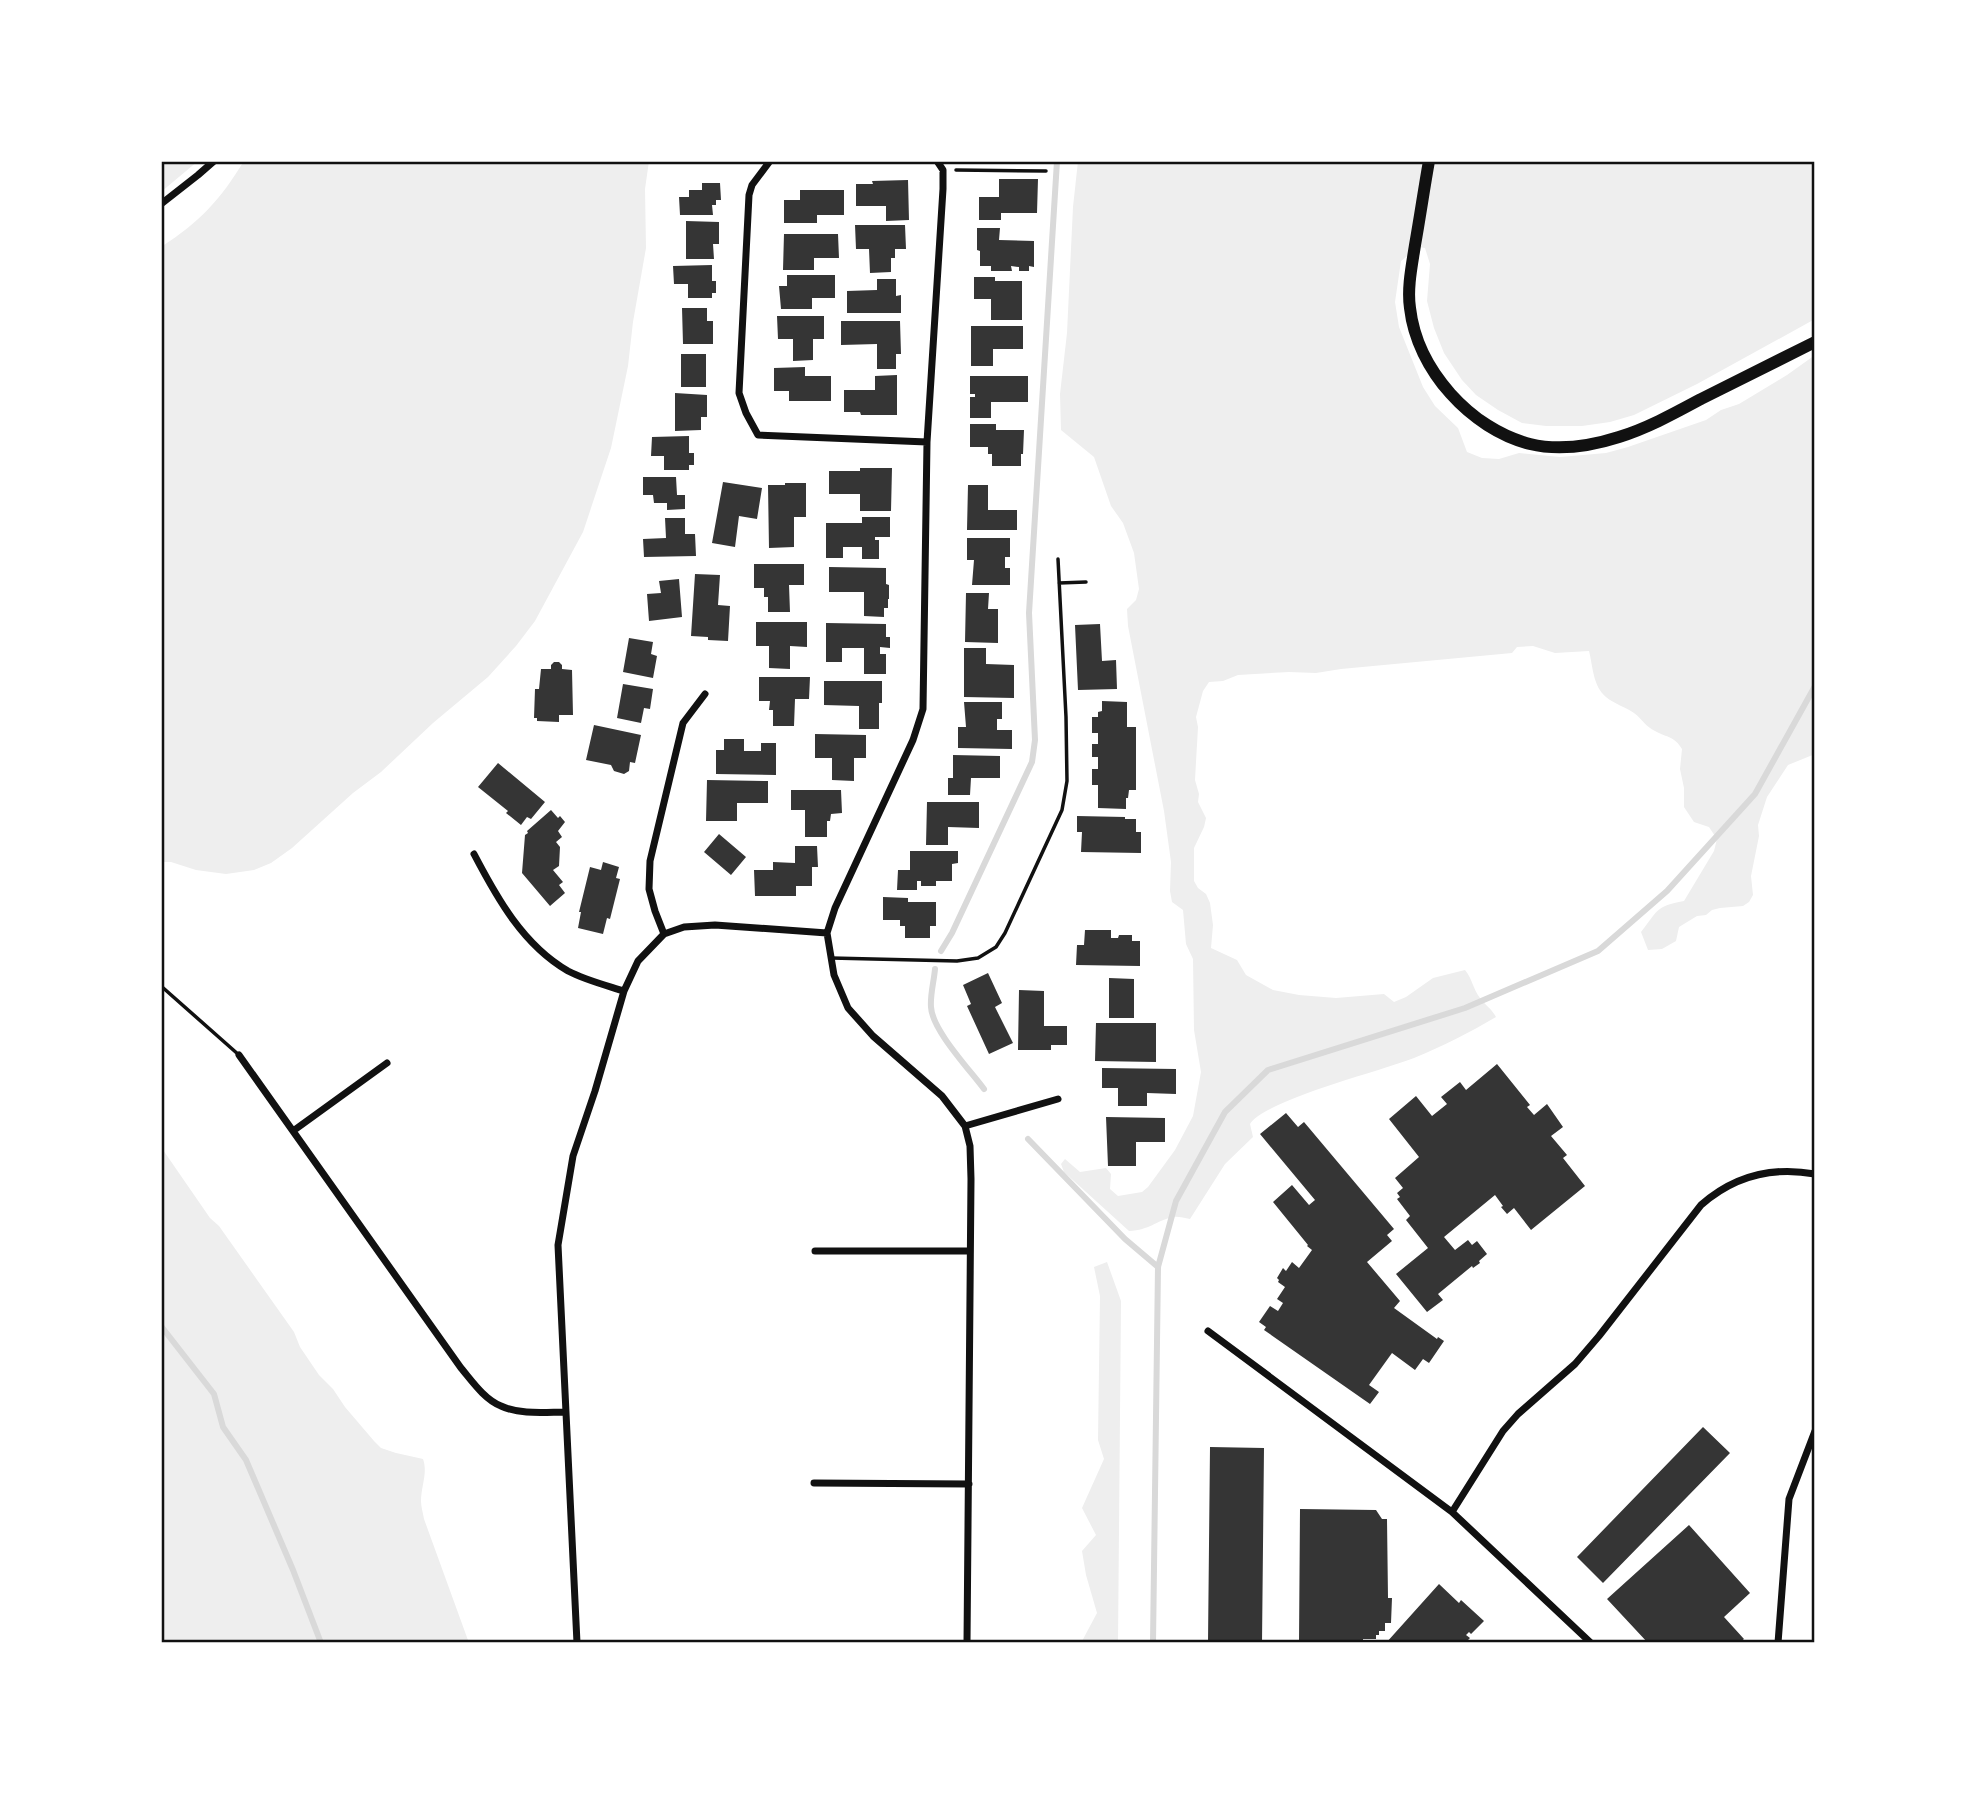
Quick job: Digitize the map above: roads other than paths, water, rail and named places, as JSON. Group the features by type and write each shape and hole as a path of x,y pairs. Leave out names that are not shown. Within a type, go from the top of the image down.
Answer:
{"highway":[{"path":"1429,161 1411,270 1410,308 1420,346 1437,377 1460,405 1493,430 1532,444 1553,447 1619,437 1663,419 1815,342"}],"street":[{"path":"161,204 214,161"},
{"path":"770,161 752,185 749,195 739,393 758,435 927,442"},
{"path":"937,161 943,170 927,442 923,709 913,740 835,908 827,933 834,975 848,1008 873,1036 942,1096 965,1126 970,1146 967,1643"},
{"path":"664,934 649,889 650,861 683,723 705,694"},
{"path":"474,854 513,922 541,950 567,970 624,991"},
{"path":"577,1643 558,1245 573,1156 624,991 638,961 664,934 684,927 715,925 827,933"},
{"path":"239,1055 477,1388 500,1406 528,1412 566,1412"},
{"path":"293,1131 387,1063"},
{"path":"965,1126 1058,1099"},
{"path":"1452,1512 1503,1431 1518,1414 1575,1364 1701,1205 1716,1191 1756,1174 1794,1171 1815,1174"},
{"path":"815,1251 970,1251"},
{"path":"1208,1331 1452,1512 1591,1643"},
{"path":"1778,1643 1789,1499 1815,1431"},
{"path":"814,1483 969,1485"}],"lane":[{"path":"831,958 957,961 978,958 996,947 1001,940 1062,810 1067,782 1058,559"},
{"path":"1059,583 1086,582"},
{"path":"161,986 239,1055"}],"waterway":[{"path":"941,951 952,933 1032,762 1035,740 1029,613 1057,161"},
{"path":"1153,1643 1158,1267 1176,1201 1225,1112 1268,1070 1465,1008 1598,951 1667,891 1755,794 1815,686"},
{"path":"935,969 931,1002 933,1016 961,1061 984,1089"},
{"path":"1028,1139 1125,1239 1158,1267"},
{"path":"161,1326 214,1394 223,1427 246,1460 321,1643"}]}
